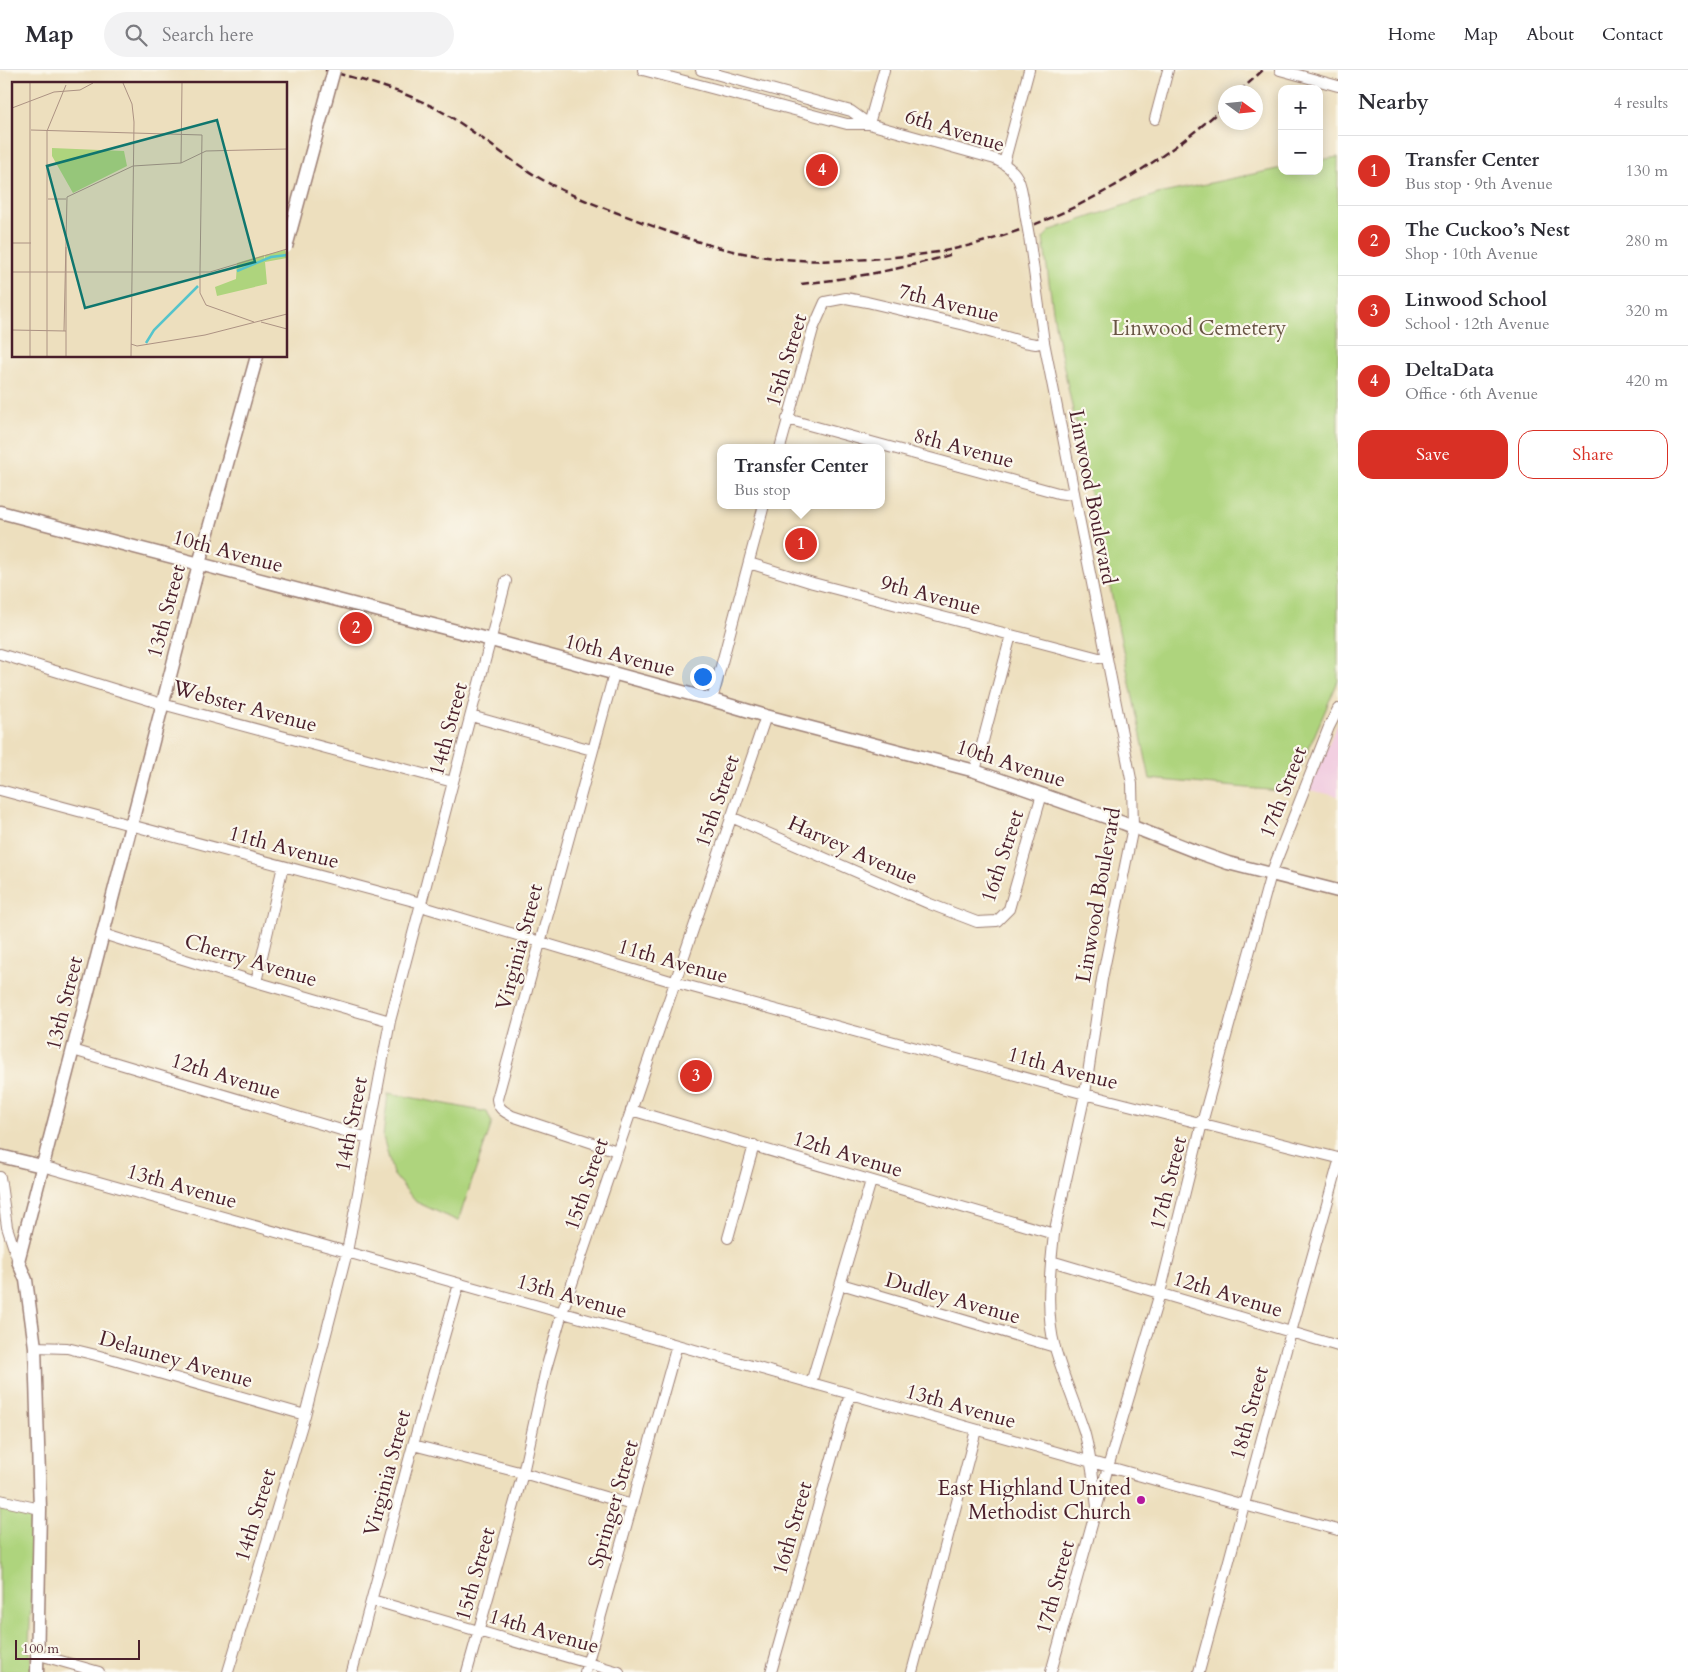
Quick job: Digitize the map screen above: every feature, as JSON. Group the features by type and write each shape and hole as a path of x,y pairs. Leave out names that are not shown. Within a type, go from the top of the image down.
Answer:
{"main road":[{"path":"288,240 334,70"},
{"name":"13th Street","path":"18,1261 162,704 256,358"},
{"name":"10th Avenue","path":"0,512 491,640 766,716 975,771 1133,827 1197,852 1338,891"},
{"path":"0,1156 42,1166"},
{"path":"18,1261 26,1280 36,1347 40,1509 37,1672"}],"street":[{"name":"6th Avenue","path":"643,70 847,124 869,124 995,159 1014,170 1020,185"},
{"name":"6th Avenue","path":"701,70 851,110 869,124"},
{"path":"869,124 884,70"},
{"path":"1004,163 1029,70"},
{"path":"1156,119 1168,70"},
{"path":"1280,70 1338,86"},
{"name":"Linwood Boulevard","path":"1020,185 1044,342 1132,784 1133,827 1102,979 1085,1094 1054,1234 1051,1261 1051,1317 1055,1347 1084,1434 1090,1462"},
{"name":"7th Avenue","path":"844,299 868,302 965,325 1024,342 1036,344 1044,342"},
{"name":"15th Street","path":"781,444 813,329 825,302 844,299"},
{"name":"8th Avenue","path":"788,419 879,444"},
{"name":"8th Avenue","path":"885,446 1058,493 1074,492"},
{"path":"712,700 763,509"},
{"name":"9th Avenue","path":"749,563 813,583 1099,658 1106,656"},
{"name":"14th Street","path":"228,1672 305,1415 347,1252 390,1021 506,581"},
{"path":"975,771 1011,635"},
{"name":"Webster Avenue","path":"0,654 162,704 453,782"},
{"name":"Virginia Street","path":"614,674 496,1099 502,1110 512,1116 617,1151"},
{"name":"17th Street","path":"1051,1672 1096,1507 1160,1293 1202,1123 1271,874 1338,708"},
{"path":"471,716 592,750"},
{"name":"15th Street","path":"467,1672 523,1473 546,1369 562,1313 766,716"},
{"name":"11th Avenue","path":"0,790 421,903 427,908 674,982 1085,1094 1338,1158"},
{"name":"16th Street","path":"961,916 976,922 997,921 1009,909 1042,794"},
{"name":"Harvey Avenue","path":"731,817 961,916"},
{"path":"256,982 283,866"},
{"name":"Cherry Avenue","path":"103,934 256,982 390,1021"},
{"name":"12th Avenue","path":"73,1050 368,1138"},
{"name":"12th Avenue","path":"631,1110 1054,1234"},
{"path":"728,1238 754,1145"},
{"name":"18th Street","path":"1199,1672 1338,1165"},
{"name":"13th Avenue","path":"42,1166 976,1430 1338,1530"},
{"path":"0,1177 7,1227 18,1261"},
{"path":"811,1383 870,1181"},
{"name":"12th Avenue","path":"1051,1261 1338,1346"},
{"name":"Virginia Street","path":"352,1672 413,1445 459,1284"},
{"name":"Dudley Avenue","path":"841,1284 1055,1347"},
{"name":"Springer Street","path":"586,1667 677,1345"},
{"name":"Delauney Avenue","path":"36,1347 68,1348 96,1355 305,1415"},
{"name":"16th Street","path":"771,1672 850,1394"},
{"path":"912,1672 976,1430"},
{"path":"413,1445 523,1473 632,1505"},
{"path":"1090,1462 1096,1507"},
{"path":"0,1500 40,1509"},
{"name":"14th Avenue","path":"372,1600 478,1631 586,1667 619,1672"},
{"path":"36,1654 99,1672"}],"shaded area":[{"path":"1338,724 1338,796 1309,790"}],"green space":[{"name":"Linwood Cemetery","path":"1338,157 1338,681 1290,792 1150,779 1055,325 1043,238 1051,230 1158,194 1278,169 1278,175 1323,175 1323,159"},
{"path":"388,1093 487,1112 492,1123 458,1221 416,1202 393,1174 383,1137"},
{"path":"0,1501 35,1515 29,1645 33,1672 0,1672"}],"railway":[{"path":"325,70 387,88 432,106 538,177 593,204 716,247 780,259 831,261 900,257 949,250 1024,229 1061,214 1131,176 1165,154 1218,112"},
{"path":"1247,85 1263,70"},
{"path":"801,284 878,272 953,254"}],"place":[{"name":"DeltaData","path":"822,170"},
{"name":"Transfer Center","path":"801,544"},
{"name":"The Cuckoo’s Nest","path":"356,628"},
{"name":"Linwood School","path":"696,1076"},
{"name":"East Highland United Methodist Church","path":"1141,1500"}]}
